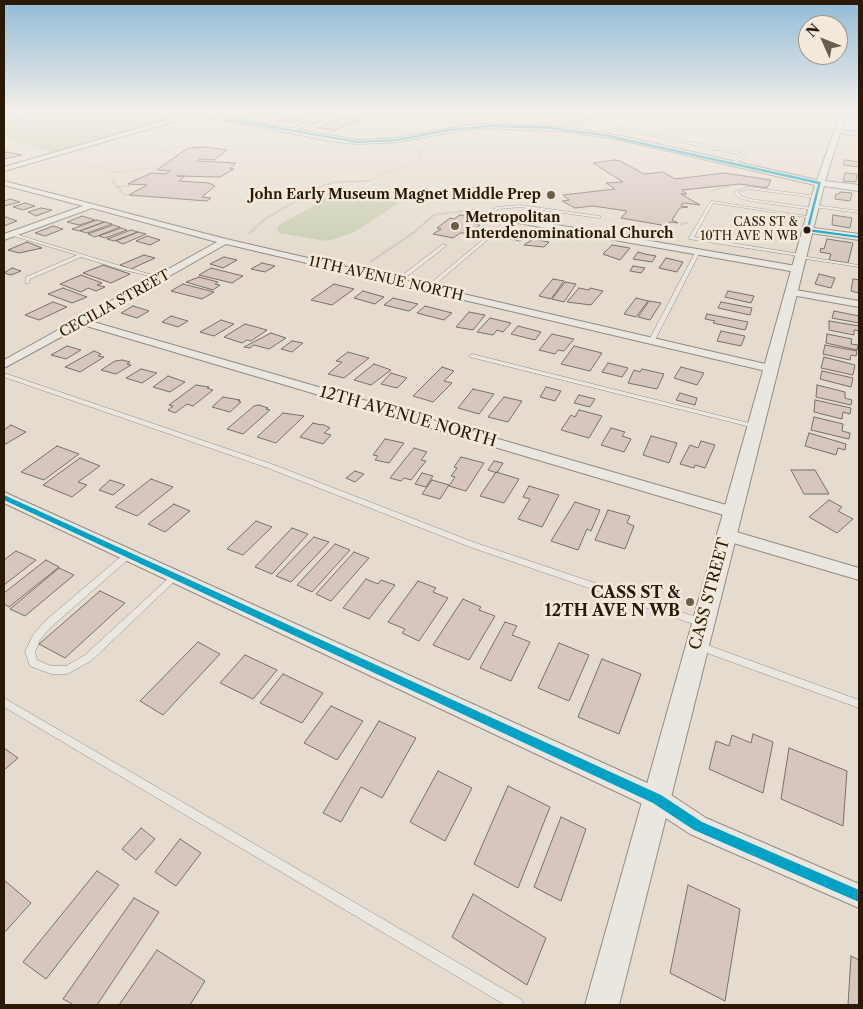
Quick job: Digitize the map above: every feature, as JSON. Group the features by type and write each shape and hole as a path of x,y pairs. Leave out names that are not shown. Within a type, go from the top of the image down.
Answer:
{"street":[{"path":"4,168 39,158"},
{"path":"705,158 820,183 859,188"},
{"name":"CASS STREET","path":"602,1005 798,260 828,158"},
{"name":"11TH AVENUE NORTH","path":"4,182 225,242 770,368"},
{"path":"8,236 91,206"},
{"path":"812,212 859,238"},
{"path":"486,215 699,250 798,260"},
{"name":"CECILIA STREET","path":"4,364 225,242"},
{"path":"790,292 859,304"},
{"name":"12TH AVENUE NORTH","path":"83,322 732,512"},
{"path":"4,498 656,799 698,826 859,896"},
{"path":"726,535 859,574"}],"lane":[{"path":"732,164 742,158"},
{"path":"749,188 812,212 750,200 740,197 736,192 749,188"},
{"path":"859,212 812,212 712,202 692,238 798,260 859,266"},
{"path":"486,215 498,208 520,206 600,217"},
{"path":"428,288 511,218"},
{"path":"8,236 162,278"},
{"path":"398,281 445,245"},
{"path":"652,340 699,250"},
{"path":"27,282 28,278 79,256"},
{"path":"472,356 755,426"},
{"path":"4,375 266,465 472,545 703,623"},
{"path":"128,555 48,624 36,638 30,652 33,664 51,670 67,670 88,658 175,576"},
{"path":"697,645 859,704"},
{"path":"4,702 517,1005"}],"path":[{"path":"116,186 128,186 173,158"},
{"path":"239,245 265,219 324,185 336,182 368,181 418,160 418,158"},
{"path":"89,166 115,172 142,170 164,164"},
{"path":"115,172 113,182 124,195 156,197"},
{"path":"368,264 412,234 434,215 477,209"}],"green space":[{"path":"346,193 384,198 399,203 356,231 335,239 326,241 279,233 277,229 279,225 331,196"}],"building":[{"path":"174,158 216,158 214,160 200,159 197,161 236,163 230,169 234,169 220,177 185,176 179,181 209,183 215,186 202,197 211,198 207,201 129,195 147,185 128,184 152,173 166,174 170,171 157,170"},
{"path":"615,160 644,174 663,172 675,179 724,173 771,180 767,188 740,184 682,190 687,194 681,194 700,205 683,203 681,206 688,207 680,208 672,220 678,223 670,222 667,226 621,218 627,211 593,206 575,208 562,201 569,200 563,195 615,189 606,183 623,182 593,163"},
{"path":"845,160 859,162 858,167 843,165"},
{"path":"845,173 857,174 856,182 843,181"},
{"path":"840,192 852,193 850,201 835,199 836,194"},
{"path":"10,199 20,202 4,206 4,201"},
{"path":"25,203 35,206 23,210 13,207"},
{"path":"41,208 52,210 36,216 28,212"},
{"path":"460,215 478,218 472,223 480,225 470,233 460,233 453,238 433,234 441,229 437,228 450,218 454,219"},
{"path":"833,215 852,218 850,228 832,225"},
{"path":"82,216 95,220 79,225 67,222"},
{"path":"4,218 17,221 4,226"},
{"path":"97,220 104,222 79,231 72,229"},
{"path":"105,222 112,224 87,233 80,231"},
{"path":"113,225 120,227 95,237 88,234"},
{"path":"53,226 63,229 45,236 35,233"},
{"path":"121,228 127,230 105,238 99,236"},
{"path":"131,230 138,232 114,241 107,239"},
{"path":"138,232 146,234 123,244 116,241"},
{"path":"509,234 525,237 520,241 504,238"},
{"path":"147,236 160,240 150,245 136,241"},
{"path":"533,239 549,242 544,247 524,245"},
{"path":"827,239 853,243 848,263 829,260 831,254 820,252 821,248 824,249"},
{"path":"27,242 42,248 19,253 8,250"},
{"path":"612,245 630,248 620,260 603,254"},
{"path":"638,252 656,256 652,262 633,259"},
{"path":"144,255 155,258 131,269 120,265"},
{"path":"224,257 237,260 223,268 210,264"},
{"path":"666,258 683,262 677,272 659,268"},
{"path":"262,263 275,266 265,272 251,269"},
{"path":"103,265 130,274 111,283 83,273"},
{"path":"633,266 645,268 641,273 630,271"},
{"path":"12,268 21,271 11,275 4,273"},
{"path":"211,268 243,276 232,283 199,275"},
{"path":"819,274 835,278 831,288 815,284"},
{"path":"81,275 102,283 97,285 105,287 96,291 88,288 81,292 60,284"},
{"path":"199,277 218,282 215,284 220,285 213,290 186,282"},
{"path":"553,279 564,281 551,299 539,296"},
{"path":"853,279 859,280 859,293 851,291"},
{"path":"565,282 576,284 564,302 552,299"},
{"path":"183,284 214,292 202,299 171,291"},
{"path":"334,284 354,289 332,305 311,300"},
{"path":"63,288 87,297 72,303 48,294"},
{"path":"579,288 603,291 591,305 567,302"},
{"path":"363,291 384,297 375,304 354,298"},
{"path":"728,291 754,296 751,303 725,297"},
{"path":"393,298 418,304 409,311 384,305"},
{"path":"636,298 648,301 636,317 624,314"},
{"path":"649,301 661,303 650,320 638,317"},
{"path":"53,302 67,307 39,320 25,315"},
{"path":"721,302 752,308 750,315 718,308"},
{"path":"133,306 149,311 137,318 121,313"},
{"path":"425,306 452,313 444,320 417,313"},
{"path":"834,311 859,316 859,323 832,318"},
{"path":"469,312 485,315 473,330 456,327"},
{"path":"707,314 748,322 745,330 713,323 715,321 705,319"},
{"path":"171,316 188,321 178,327 162,322"},
{"path":"490,318 511,323 503,332 497,330 493,335 477,332"},
{"path":"221,320 234,324 214,336 200,332"},
{"path":"829,321 859,326 859,331 854,330 854,335 829,330"},
{"path":"245,324 267,330 251,341 247,340 242,343 224,337"},
{"path":"518,326 541,332 535,340 511,334"},
{"path":"721,331 745,336 741,346 717,341"},
{"path":"271,333 286,338 269,349 254,345 250,348 244,347"},
{"path":"552,334 574,339 564,351 558,350 555,354 539,350"},
{"path":"827,334 852,339 851,344 858,345 857,350 826,343"},
{"path":"292,341 303,343 292,352 281,349"},
{"path":"825,345 857,351 856,356 851,355 850,360 823,354"},
{"path":"67,346 81,350 66,359 51,355"},
{"path":"574,346 602,353 590,371 561,364"},
{"path":"94,351 101,354 98,356 104,357 80,372 65,367"},
{"path":"348,352 369,358 344,378 328,374 342,362 336,361"},
{"path":"824,357 855,365 853,375 821,368"},
{"path":"115,361 130,362 127,364 131,365 116,374 101,370"},
{"path":"608,363 628,368 622,377 602,372"},
{"path":"374,364 391,370 371,385 354,380"},
{"path":"442,367 454,371 444,381 452,383 433,402 413,396"},
{"path":"681,367 704,373 697,385 674,378"},
{"path":"141,369 157,373 142,383 126,378"},
{"path":"642,369 664,374 657,389 628,383 634,370 640,372"},
{"path":"822,371 853,378 851,387 820,379"},
{"path":"391,373 407,378 397,388 381,384"},
{"path":"168,376 185,382 170,392 153,387"},
{"path":"196,385 209,387 207,388 213,390 193,406 187,404 175,413 168,410 173,406 169,405"},
{"path":"817,385 845,392 845,398 852,400 851,405 816,397"},
{"path":"546,387 561,391 555,401 540,397"},
{"path":"473,389 494,394 479,414 458,408"},
{"path":"680,393 697,398 695,405 676,400"},
{"path":"579,395 595,399 590,407 574,403"},
{"path":"223,397 240,400 238,401 241,402 230,412 212,407"},
{"path":"504,397 522,401 508,422 488,417"},
{"path":"815,400 851,408 850,414 843,412 842,419 814,412"},
{"path":"259,405 270,410 243,434 227,429 254,406"},
{"path":"579,410 602,416 589,438 561,430 571,415 575,417"},
{"path":"283,413 304,416 276,443 257,437"},
{"path":"814,417 843,424 842,431 850,433 849,439 811,430"},
{"path":"313,423 322,424 330,428 324,433 331,435 323,444 300,437"},
{"path":"11,425 26,432 4,445 4,430"},
{"path":"611,428 625,432 622,436 631,439 624,452 601,445"},
{"path":"809,433 846,444 845,450 838,448 836,455 805,446"},
{"path":"651,436 677,443 669,463 643,455"},
{"path":"385,439 404,443 389,463 375,460 378,456 373,455"},
{"path":"701,441 715,445 705,468 695,465 694,468 680,464 690,445 698,448"},
{"path":"57,446 79,454 44,480 21,472"},
{"path":"414,448 427,452 421,460 426,461 411,480 404,478 401,481 390,478"},
{"path":"461,457 484,463 466,491 449,486 455,477 451,476 457,468 454,467"},
{"path":"80,458 100,466 78,482 87,485 72,497 43,485"},
{"path":"494,461 503,463 497,473 488,470"},
{"path":"791,470 815,470 829,494 804,494"},
{"path":"355,471 364,474 355,482 346,478"},
{"path":"496,472 519,479 504,503 480,496"},
{"path":"422,473 433,476 426,487 415,484"},
{"path":"151,479 173,487 137,516 115,507"},
{"path":"110,480 125,485 113,495 99,490"},
{"path":"432,480 449,485 440,499 422,494"},
{"path":"529,486 559,495 542,527 518,519 530,499 523,497"},
{"path":"829,500 842,507 838,511 853,519 837,533 809,517"},
{"path":"575,502 600,510 591,531 587,529 578,550 551,541"},
{"path":"174,504 190,511 165,532 148,524"},
{"path":"608,510 630,516 627,523 634,526 625,549 595,540"},
{"path":"256,521 272,527 243,555 227,549"},
{"path":"292,528 308,534 272,574 255,567"},
{"path":"314,537 329,542 291,582 276,576"},
{"path":"335,544 350,550 312,592 297,585"},
{"path":"16,551 36,560 4,585 4,560"},
{"path":"354,552 369,558 331,601 316,594"},
{"path":"46,560 59,567 9,607 4,604 4,593"},
{"path":"59,568 74,575 25,616 10,609"},
{"path":"366,579 378,584 381,580 395,585 369,619 343,608"},
{"path":"418,581 436,588 433,592 448,598 419,641 402,633 405,629 388,622"},
{"path":"100,591 125,603 65,658 39,644"},
{"path":"463,599 481,607 479,610 495,616 469,660 433,645"},
{"path":"505,622 517,626 512,635 530,642 511,681 480,668"},
{"path":"198,642 220,654 163,715 140,701"},
{"path":"559,643 589,655 569,701 538,688"},
{"path":"245,655 277,670 253,699 220,683"},
{"path":"602,659 641,674 619,734 578,717"},
{"path":"283,674 323,693 302,723 260,703"},
{"path":"331,706 363,721 337,760 304,743"},
{"path":"379,721 416,738 382,798 361,787 341,822 323,813"},
{"path":"753,734 773,742 763,793 709,769 716,741 729,746 732,735 751,743"},
{"path":"4,748 18,758 4,770"},
{"path":"789,748 847,771 843,826 781,799"},
{"path":"438,771 472,788 445,841 410,822"},
{"path":"508,786 550,807 518,888 474,864"},
{"path":"561,817 586,829 561,901 534,887"},
{"path":"141,828 155,839 136,860 122,849"},
{"path":"180,839 201,853 176,886 155,872"},
{"path":"97,871 119,885 46,979 23,962"},
{"path":"4,880 31,903 4,933"},
{"path":"688,885 740,909 725,1001 670,973"},
{"path":"473,894 546,938 527,985 452,937"},
{"path":"134,898 159,912 97,1005 74,1005 63,999"},
{"path":"157,950 205,981 190,1005 119,1005"},
{"path":"851,956 859,960 859,1005 848,1005"}],"transit line":[{"path":"708,158 820,183 807,230 859,237"},
{"path":"4,497 657,799 698,826 859,896"}],"place":[{"name":"John Early Museum Magnet Middle Prep","path":"551,195"},
{"name":"Metropolitan Interdenominational Church","path":"455,226"},
{"name":"CASS ST & 10TH AVE N WB","path":"807,230"},
{"name":"CASS ST & 12TH AVE N WB","path":"690,602"}]}
